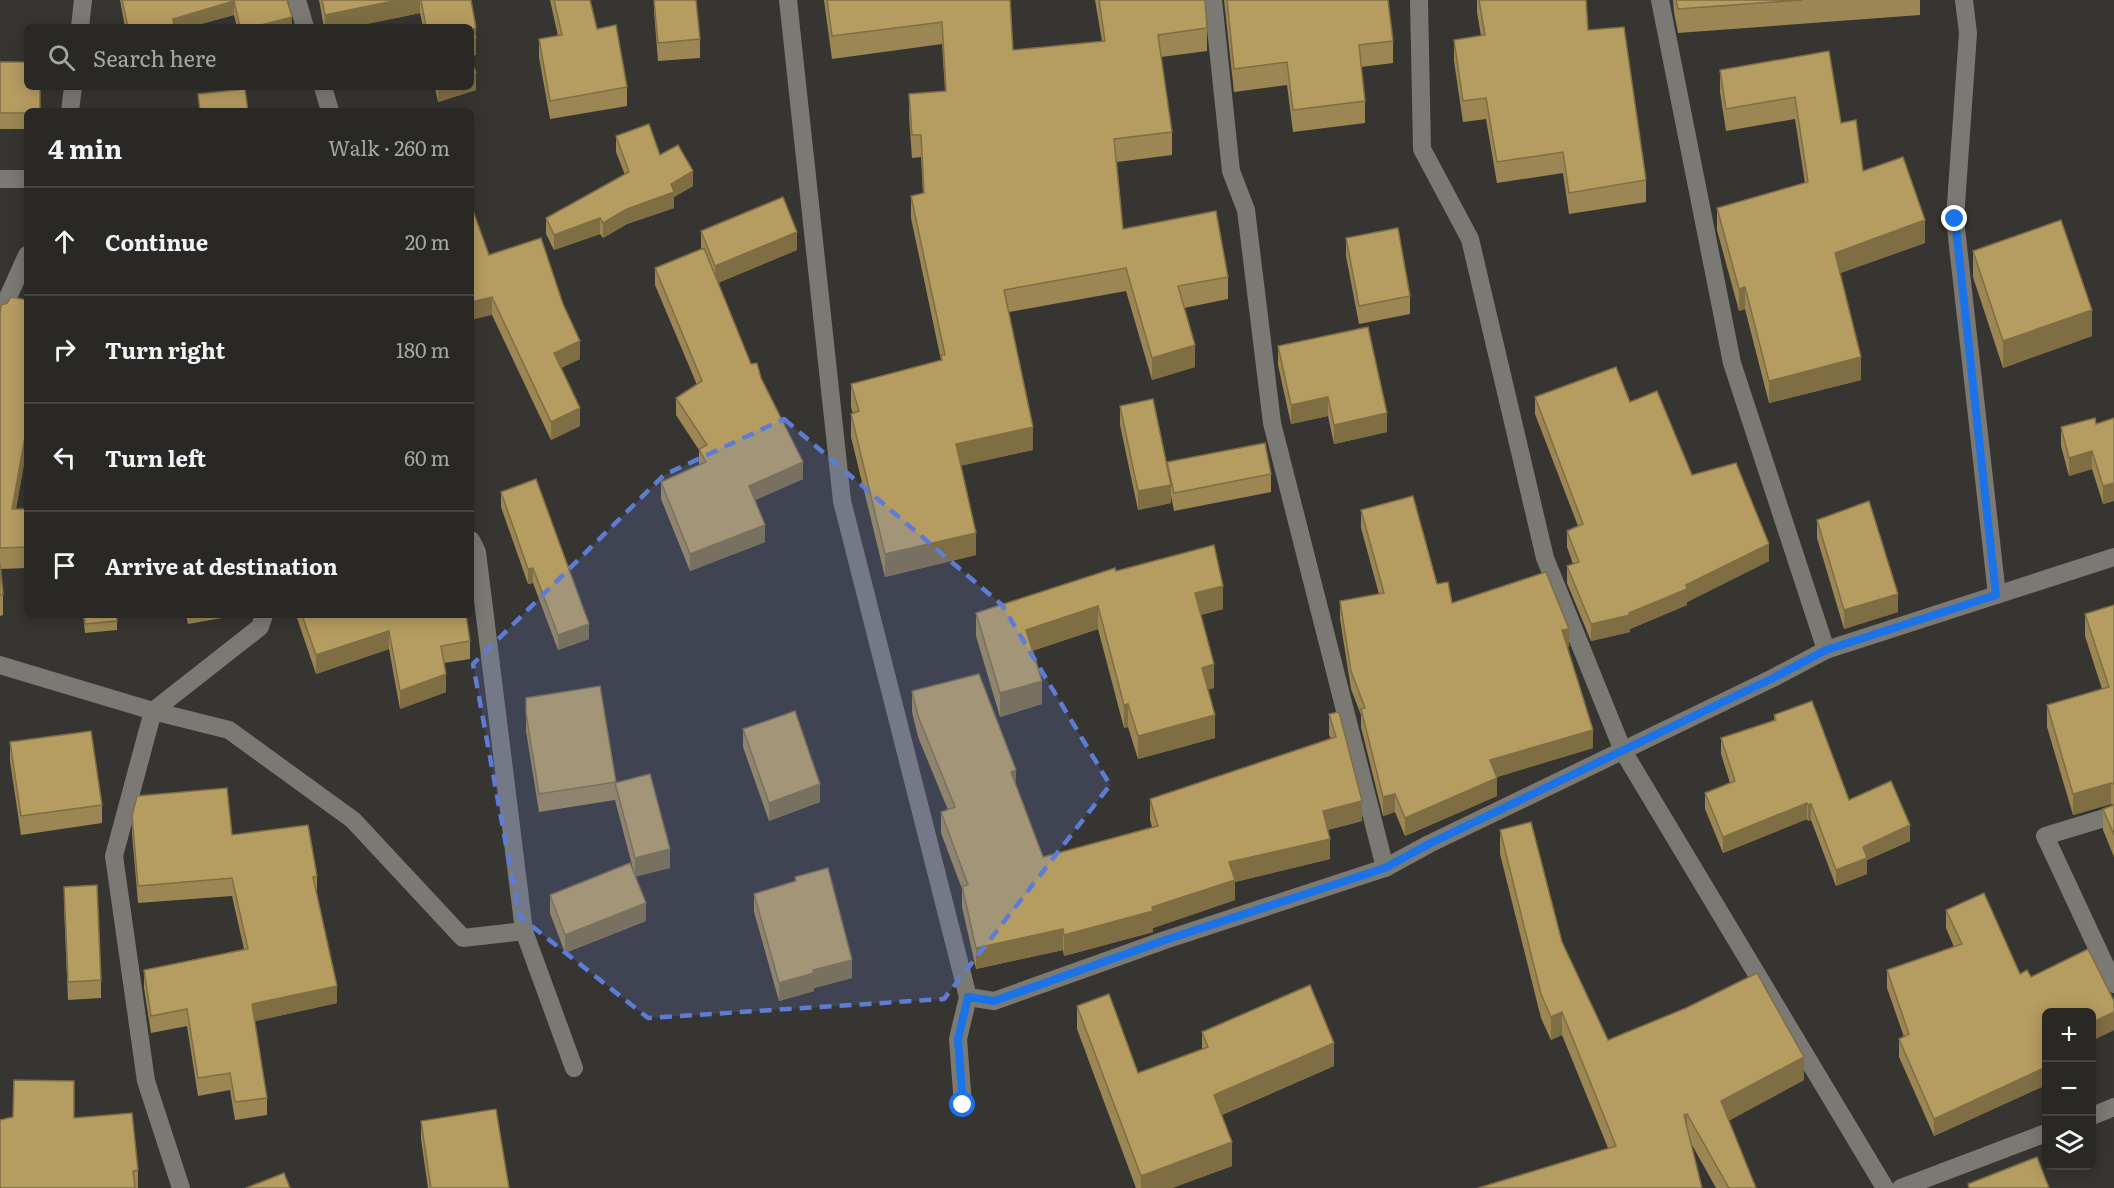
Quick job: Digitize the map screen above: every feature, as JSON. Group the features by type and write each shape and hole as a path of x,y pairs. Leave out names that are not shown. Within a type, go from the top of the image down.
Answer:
{"street":[{"path":"80,24 83,0"},
{"path":"297,0 304,24"},
{"path":"788,0 842,501 968,997 958,1039 963,1105"},
{"path":"1213,0 1231,171 1246,210 1272,423 1385,868"},
{"path":"1419,0 1422,149 1470,239 1545,558 1623,751 1886,1188"},
{"path":"1660,0 1732,363 1826,650"},
{"path":"1964,0 1968,33 1955,219 1996,595"},
{"path":"70,108 73,90"},
{"path":"324,90 329,108"},
{"path":"0,180 24,179"},
{"path":"0,315 24,262"},
{"path":"474,546 477,552 524,931 574,1068"},
{"path":"968,997 994,1001 1165,940 1385,868 1429,844 1826,650 2114,557"},
{"path":"181,1188 146,1081 114,856 153,711 260,627 263,618"},
{"path":"0,664 153,711 229,730 352,820 463,938 524,931"},
{"path":"2114,815 2045,836 2114,984"},
{"path":"2096,1114 2114,1107"},
{"path":"1901,1188 2042,1135"}],"highlighted area":[{"path":"784,419 1002,605 1110,785 944,999 648,1018 519,916 473,664 664,475"}],"building":[{"path":"122,0 287,0 292,17 265,24 239,24 234,1 173,19 174,24 127,24"},
{"path":"322,0 398,0 325,15"},
{"path":"421,0 471,0 476,28 474,29 474,24 425,24"},
{"path":"554,0 590,0 597,29 616,25 627,87 550,101 539,39 562,35"},
{"path":"654,0 696,0 700,39 658,43"},
{"path":"827,0 1010,0 1013,50 1105,41 1099,0 1205,0 1207,28 1158,35 1172,132 1114,139 1123,229 1216,211 1228,277 1178,286 1195,345 1152,358 1126,268 1004,290 1033,427 956,444 976,533 885,554 851,414 859,411 851,384 942,360 941,355 945,355 911,196 924,193 921,135 912,135 909,94 946,91 942,22 832,36"},
{"path":"1227,0 1388,0 1393,41 1359,45 1365,101 1293,110 1287,62 1234,69"},
{"path":"1479,0 1586,0 1588,30 1624,27 1646,180 1569,193 1563,152 1497,162 1486,98 1463,101 1454,40 1485,35"},
{"path":"1676,0 1802,0 1678,9"},
{"path":"1829,51 1841,123 1856,120 1863,171 1903,157 1925,220 1835,253 1861,357 1769,381 1745,287 1739,289 1717,208 1808,182 1795,97 1726,109 1720,70"},
{"path":"0,62 24,62 24,90 40,90 40,108 24,108 24,113 0,113"},
{"path":"245,90 248,108 200,108 198,94"},
{"path":"649,124 660,155 678,145 693,171 671,184 674,192 627,209 603,223 600,218 554,235 546,218 629,172 616,136"},
{"path":"783,197 797,232 715,266 701,231"},
{"path":"474,213 489,255 541,238 563,304 580,341 554,353 580,408 551,422 492,297 474,301"},
{"path":"2061,220 2092,310 2003,341 1973,251"},
{"path":"1398,228 1410,296 1359,306 1346,238"},
{"path":"704,248 751,364 757,363 761,378 803,462 749,486 765,525 690,554 661,482 706,462 699,449 707,445 676,398 702,381 655,268"},
{"path":"11,297 24,299 24,443 12,509 24,509 24,547 0,548 0,313 1,305 7,303"},
{"path":"1368,327 1387,413 1334,425 1328,397 1291,405 1278,346"},
{"path":"1616,367 1630,402 1657,391 1692,475 1736,463 1769,544 1686,585 1687,589 1629,613 1630,615 1591,624 1567,566 1579,562 1567,531 1583,524 1535,397"},
{"path":"1153,399 1171,485 1138,491 1120,406"},
{"path":"2095,418 2096,424 2114,418 2114,483 2103,486 2092,451 2069,458 2061,427"},
{"path":"1265,443 1271,474 1174,493 1167,462"},
{"path":"536,479 589,624 558,635 533,568 528,569 501,492"},
{"path":"1413,496 1437,584 1448,582 1452,603 1546,572 1569,629 1562,630 1593,730 1490,760 1497,778 1405,818 1395,794 1383,797 1361,709 1365,708 1351,671 1340,601 1384,593 1361,510"},
{"path":"1869,501 1898,594 1844,610 1817,520"},
{"path":"1214,545 1223,586 1195,593 1214,664 1202,668 1215,715 1138,736 1128,704 1124,705 1098,606 1026,630 1042,681 1000,693 976,613 1115,568 1116,571"},
{"path":"0,564 3,594 0,595"},
{"path":"2114,605 2114,784 2073,794 2047,705 2109,687 2085,614"},
{"path":"84,618 117,618 117,621 85,624"},
{"path":"303,618 466,618 470,641 441,646 446,674 400,691 389,631 316,655"},
{"path":"979,674 1016,770 1011,772 1043,857 1158,826 1150,799 1336,737 1329,714 1339,712 1362,801 1323,811 1330,839 1229,862 1235,880 1152,907 1153,911 1064,935 1063,929 976,948 962,886 968,885 941,812 955,807 918,716 912,691"},
{"path":"600,686 616,782 539,794 526,713 526,698"},
{"path":"1812,701 1849,800 1891,781 1910,825 1863,847 1867,858 1836,870 1811,804 1807,803 1723,837 1705,793 1735,781 1721,738 1776,720 1774,715"},
{"path":"795,711 820,784 769,803 743,729"},
{"path":"91,731 102,805 21,816 10,742"},
{"path":"650,774 670,849 635,858 615,783"},
{"path":"227,788 232,835 308,825 317,876 313,877 337,986 252,1004 267,1098 235,1102 230,1073 198,1078 187,1009 151,1016 144,970 248,949 232,878 138,886 132,816 137,796"},
{"path":"2114,805 2114,835 2103,809"},
{"path":"1531,822 1562,942 1608,1040 1686,1008 1757,973 1804,1057 1721,1101 1756,1188 1729,1188 1687,1114 1684,1115 1702,1188 1478,1188 1616,1146 1562,1012 1551,1017 1541,994 1500,830"},
{"path":"630,863 646,903 565,935 550,895"},
{"path":"828,868 852,960 813,970 814,973 779,983 754,894 796,881 795,877"},
{"path":"97,885 101,980 68,982 64,887"},
{"path":"1984,893 2020,974 2027,970 2031,977 2088,949 2114,1001 2114,1012 2096,1021 2096,1008 2042,1008 2042,1069 1934,1119 1899,1039 1909,1034 1887,970 1962,944 1946,910"},
{"path":"1310,985 1334,1043 1214,1095 1232,1142 1141,1176 1077,1006 1109,994 1138,1073 1208,1047 1202,1032"},
{"path":"14,1080 74,1081 74,1118 132,1113 138,1170 133,1171 135,1188 0,1188 0,1120 13,1117"},
{"path":"496,1109 509,1188 431,1188 421,1121"},
{"path":"2037,1157 2049,1188 1969,1188 1968,1184"},
{"path":"284,1173 290,1188 246,1188"}],"route":[{"path":"963,1105 958,1039 968,997 994,1001 1165,940 1385,868 1429,844 1773,678 1826,650 1996,595 1955,219"}]}
